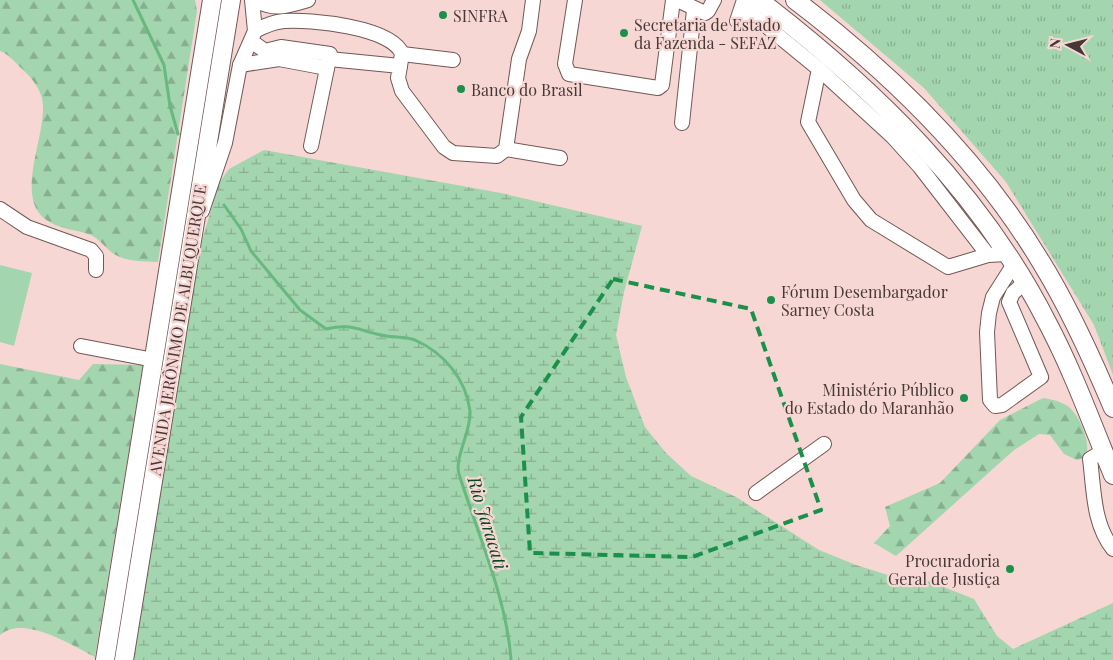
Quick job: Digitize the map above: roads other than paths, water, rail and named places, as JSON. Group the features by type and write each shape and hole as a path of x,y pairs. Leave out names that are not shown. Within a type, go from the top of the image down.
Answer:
{"main road":[{"path":"198,85 200,0"},
{"name":"AVENIDA JERÔNIMO DE ALBUQUERQUE","path":"105,660 212,0"},
{"name":"AVENIDA JERÔNIMO DE ALBUQUERQUE","path":"124,660 231,0"},
{"path":"759,0 824,62 918,142 964,196 1011,259 1060,348 1113,475"},
{"path":"768,0 810,32 817,32 826,23"},
{"path":"795,0 826,23 896,84 947,138 994,193 1040,260 1084,339 1113,408"},
{"path":"824,62 837,48 846,47 881,79 896,84"}],"lane":[{"path":"192,237 225,143 240,65 253,36 254,0 268,7 276,8 308,0 304,22"},
{"path":"253,36 282,21 304,22 375,32 396,43 401,60 398,78 402,91 448,151 493,157 506,149 519,59 529,31 533,0"},
{"path":"575,0 565,64 569,74 658,88 662,85 675,0 694,10 707,12 714,0"},
{"path":"741,22 744,0"},
{"path":"744,0 753,16 824,62 920,167 988,255"},
{"path":"682,123 694,10"},
{"path":"253,36 265,50 281,47 329,60"},
{"path":"240,65 279,59 454,60"},
{"path":"311,146 329,60"},
{"path":"824,62 808,122 854,200 871,220 948,267 988,255 1011,259 993,297 988,324 990,400 995,406 1002,405 1041,377 1041,372 1009,302 1013,293 1025,282"},
{"path":"506,149 560,158"},
{"path":"0,209 27,227 91,250 96,256 96,270"},
{"path":"81,346 154,360"},
{"path":"756,493 824,444"},
{"path":"1103,451 1090,459 1097,518 1104,538 1113,550"}],"waterway":[{"name":"Rio Jaracati","path":"133,0 164,65 170,106 178,134"},
{"name":"Rio Jaracati","path":"224,205 241,229 251,251 300,310 326,329 348,327 385,336 415,340 426,345 452,368 464,388 470,411 470,418 459,460 459,474 498,590 504,613 511,660"}],"place":[{"name":"SINFRA","path":"443,15"},
{"name":"Secretaria de Estado da Fazenda - SEFAZ","path":"624,33"},
{"name":"Banco do Brasil","path":"461,89"},
{"name":"Fórum Desembargador Sarney Costa","path":"771,300"},
{"name":"Ministério Público do Estado do Maranhão","path":"964,398"},
{"name":"Procuradoria Geral de Justiça","path":"1010,569"}]}
